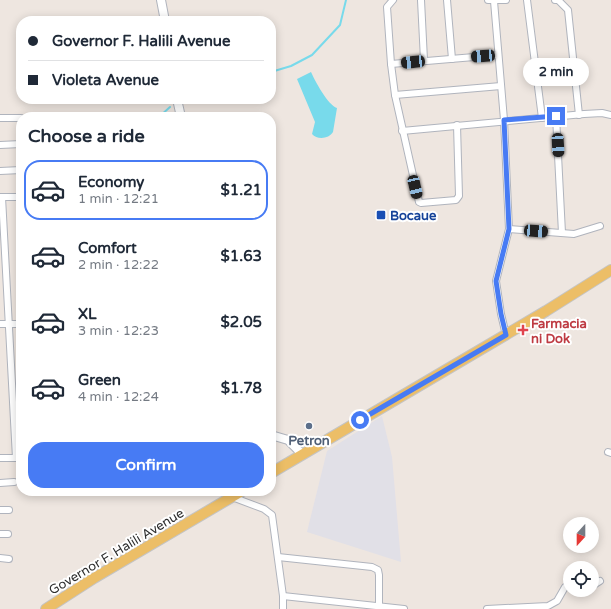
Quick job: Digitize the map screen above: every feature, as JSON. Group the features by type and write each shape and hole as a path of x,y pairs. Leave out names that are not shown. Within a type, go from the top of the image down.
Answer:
{"main road":[{"path":"276,470 506,335 611,270"},
{"name":"Governor F. Halili Avenue","path":"46,609 105,571 232,497"}],"street":[{"path":"161,0 164,16"},
{"path":"393,0 387,7 390,64 402,131 418,202 423,204 456,200 459,196 457,125"},
{"path":"421,0 424,60"},
{"path":"447,0 452,58"},
{"path":"506,0 491,0 504,120 509,229 496,281 506,335"},
{"path":"527,0 542,118"},
{"path":"555,0 558,0 568,10 579,115"},
{"path":"390,64 498,55"},
{"path":"395,95 501,86"},
{"path":"402,131 556,116 602,113 611,116"},
{"path":"556,116 562,233"},
{"path":"0,118 16,118"},
{"path":"0,145 16,144"},
{"path":"0,171 16,170"},
{"path":"16,197 1,197 16,431"},
{"path":"509,229 574,234 600,226"},
{"path":"0,324 16,324"},
{"path":"276,436 288,440 302,454"},
{"path":"0,458 16,458"},
{"path":"0,483 14,482"},
{"path":"232,497 264,509 272,515 283,596 283,609"},
{"path":"0,510 9,510"},
{"path":"0,534 8,534"},
{"path":"278,557 372,567 378,570 379,575 379,606"},
{"path":"0,558 9,559"},
{"path":"487,609 548,608 557,601 563,590"},
{"path":"283,596 404,609"}],"shaded area":[{"path":"382,416 392,457 401,562 307,532 327,451"}],"water":[{"path":"311,72 326,98 333,106 337,108 333,132 329,136 323,138 312,134 315,122 297,79"}],"waterway":[{"path":"276,70 291,66 312,55 340,25 346,0"},
{"path":"164,112 170,107"}],"place":[{"name":"Bocaue","path":"381,215"},
{"name":"Farmacia ni Dok","path":"523,330"},
{"name":"Petron","path":"309,426"}],"route":[{"path":"360,420 506,335 496,281 509,229 504,120 556,116"}]}
